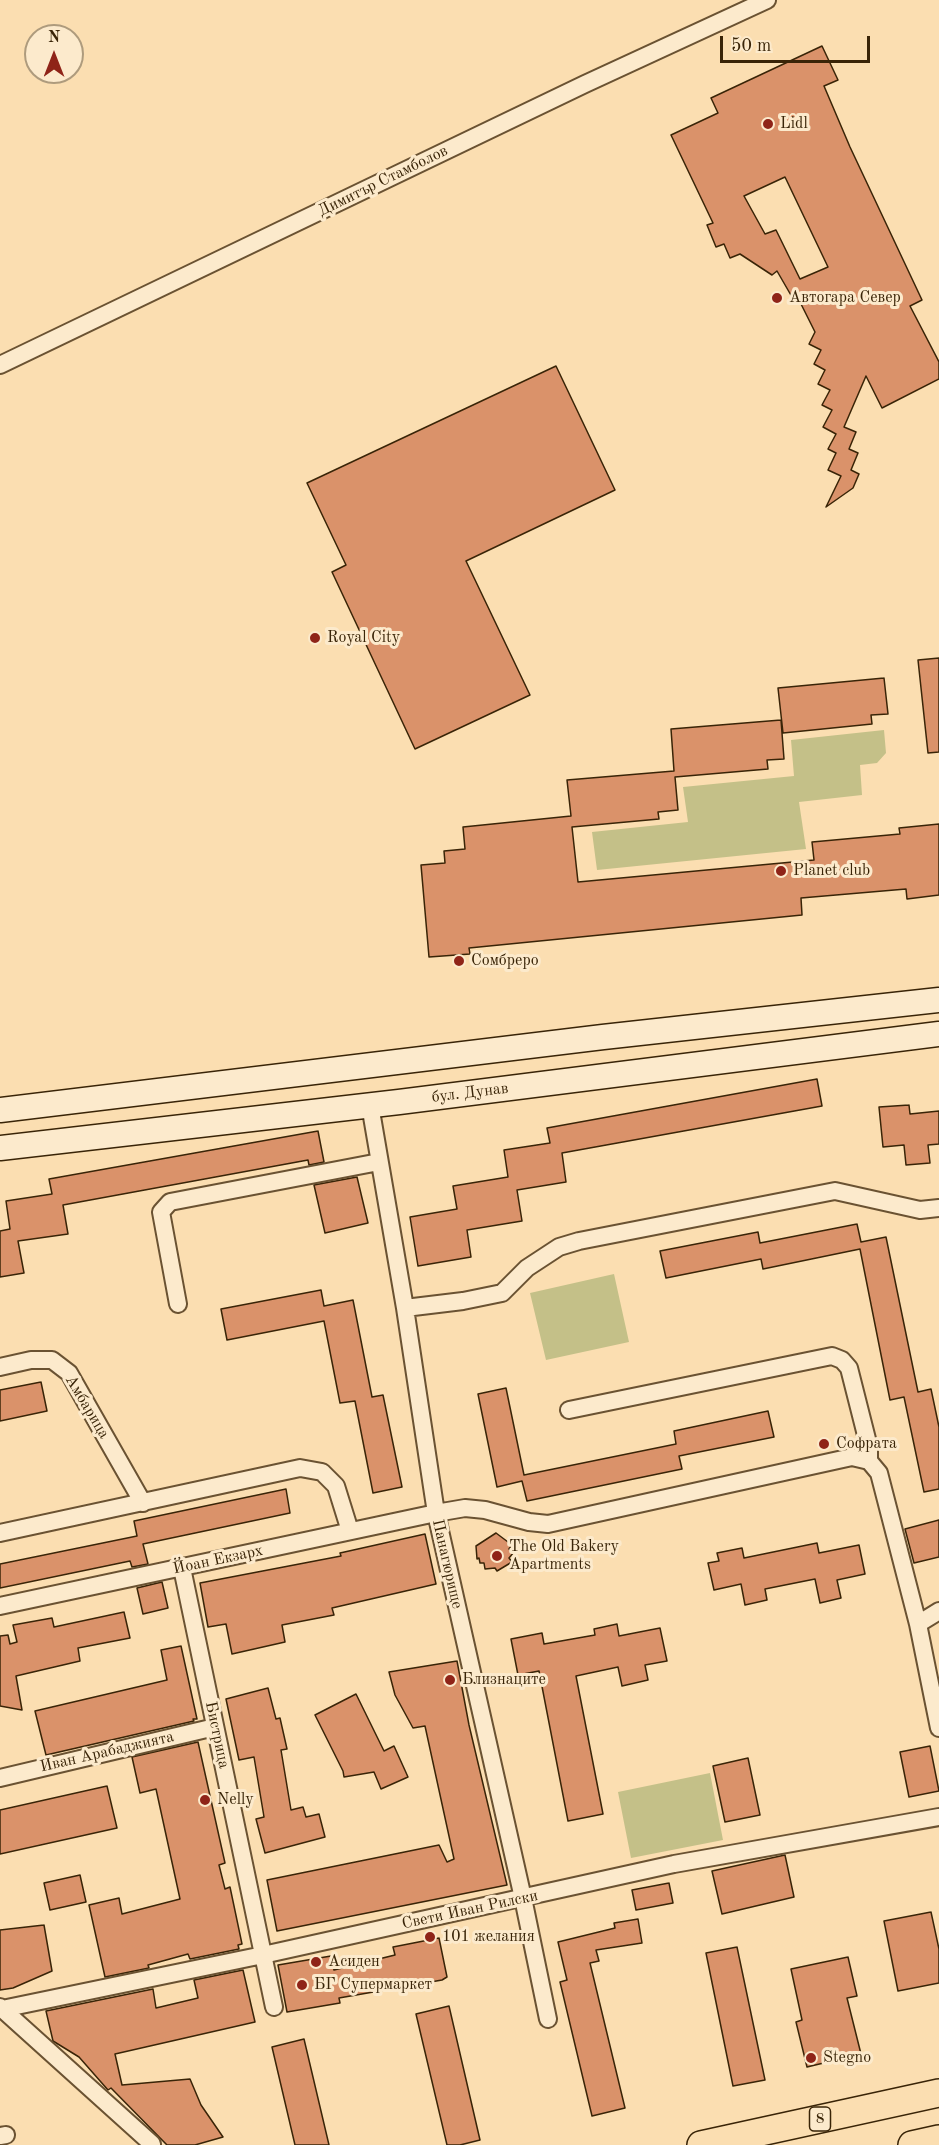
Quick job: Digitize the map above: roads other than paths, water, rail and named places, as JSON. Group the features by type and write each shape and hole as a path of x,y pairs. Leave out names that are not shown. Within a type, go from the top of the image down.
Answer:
{"main road":[{"path":"0,1110 592,1038 939,1000"},
{"name":"бул. Дунав","path":"0,1148 370,1105 939,1034"},
{"name":"8","path":"701,2145 939,2093"},
{"path":"912,2145 939,2139"}],"street":[{"name":"Димитър Стамболов","path":"0,365 585,84 767,0"},
{"name":"Панагюрище","path":"370,1105 405,1308 436,1513 548,2019"},
{"path":"178,1304 161,1212 170,1202 379,1162"},
{"path":"405,1308 463,1301 502,1293 527,1268 559,1247 579,1241 835,1191 920,1210 939,1208"},
{"path":"569,1410 832,1356 842,1360 849,1368 869,1447 869,1461 879,1473 918,1624 939,1728"},
{"name":"Амбарица","path":"0,1367 31,1360 52,1360 69,1374 143,1503"},
{"name":"Йоан Екзарх","path":"0,1606 465,1508 549,1524 852,1457 869,1461"},
{"path":"0,1533 300,1468 322,1472 336,1486 350,1531"},
{"name":"Бистрица","path":"182,1568 274,2007"},
{"path":"918,1624 939,1611"},
{"name":"Иван Арабаджията","path":"0,1778 215,1726"},
{"name":"Свети Иван Рилски","path":"1,2008 262,1955 675,1864 939,1817"},
{"path":"1,2008 152,2144"}],"place":[{"name":"Lidl","path":"768,124"},
{"name":"Автогара Север","path":"777,298"},
{"name":"Royal City","path":"315,638"},
{"name":"Planet club","path":"781,871"},
{"name":"Сомбреро","path":"459,961"},
{"name":"Софрата","path":"824,1444"},
{"name":"The Old Bakery Apartments","path":"497,1556"},
{"name":"Близнаците","path":"450,1680"},
{"name":"Nelly","path":"205,1800"},
{"name":"101 желания","path":"430,1937"},
{"name":"Асиден","path":"316,1962"},
{"name":"БГ Супермаркет","path":"302,1985"},
{"name":"Stegno","path":"811,2058"}]}
